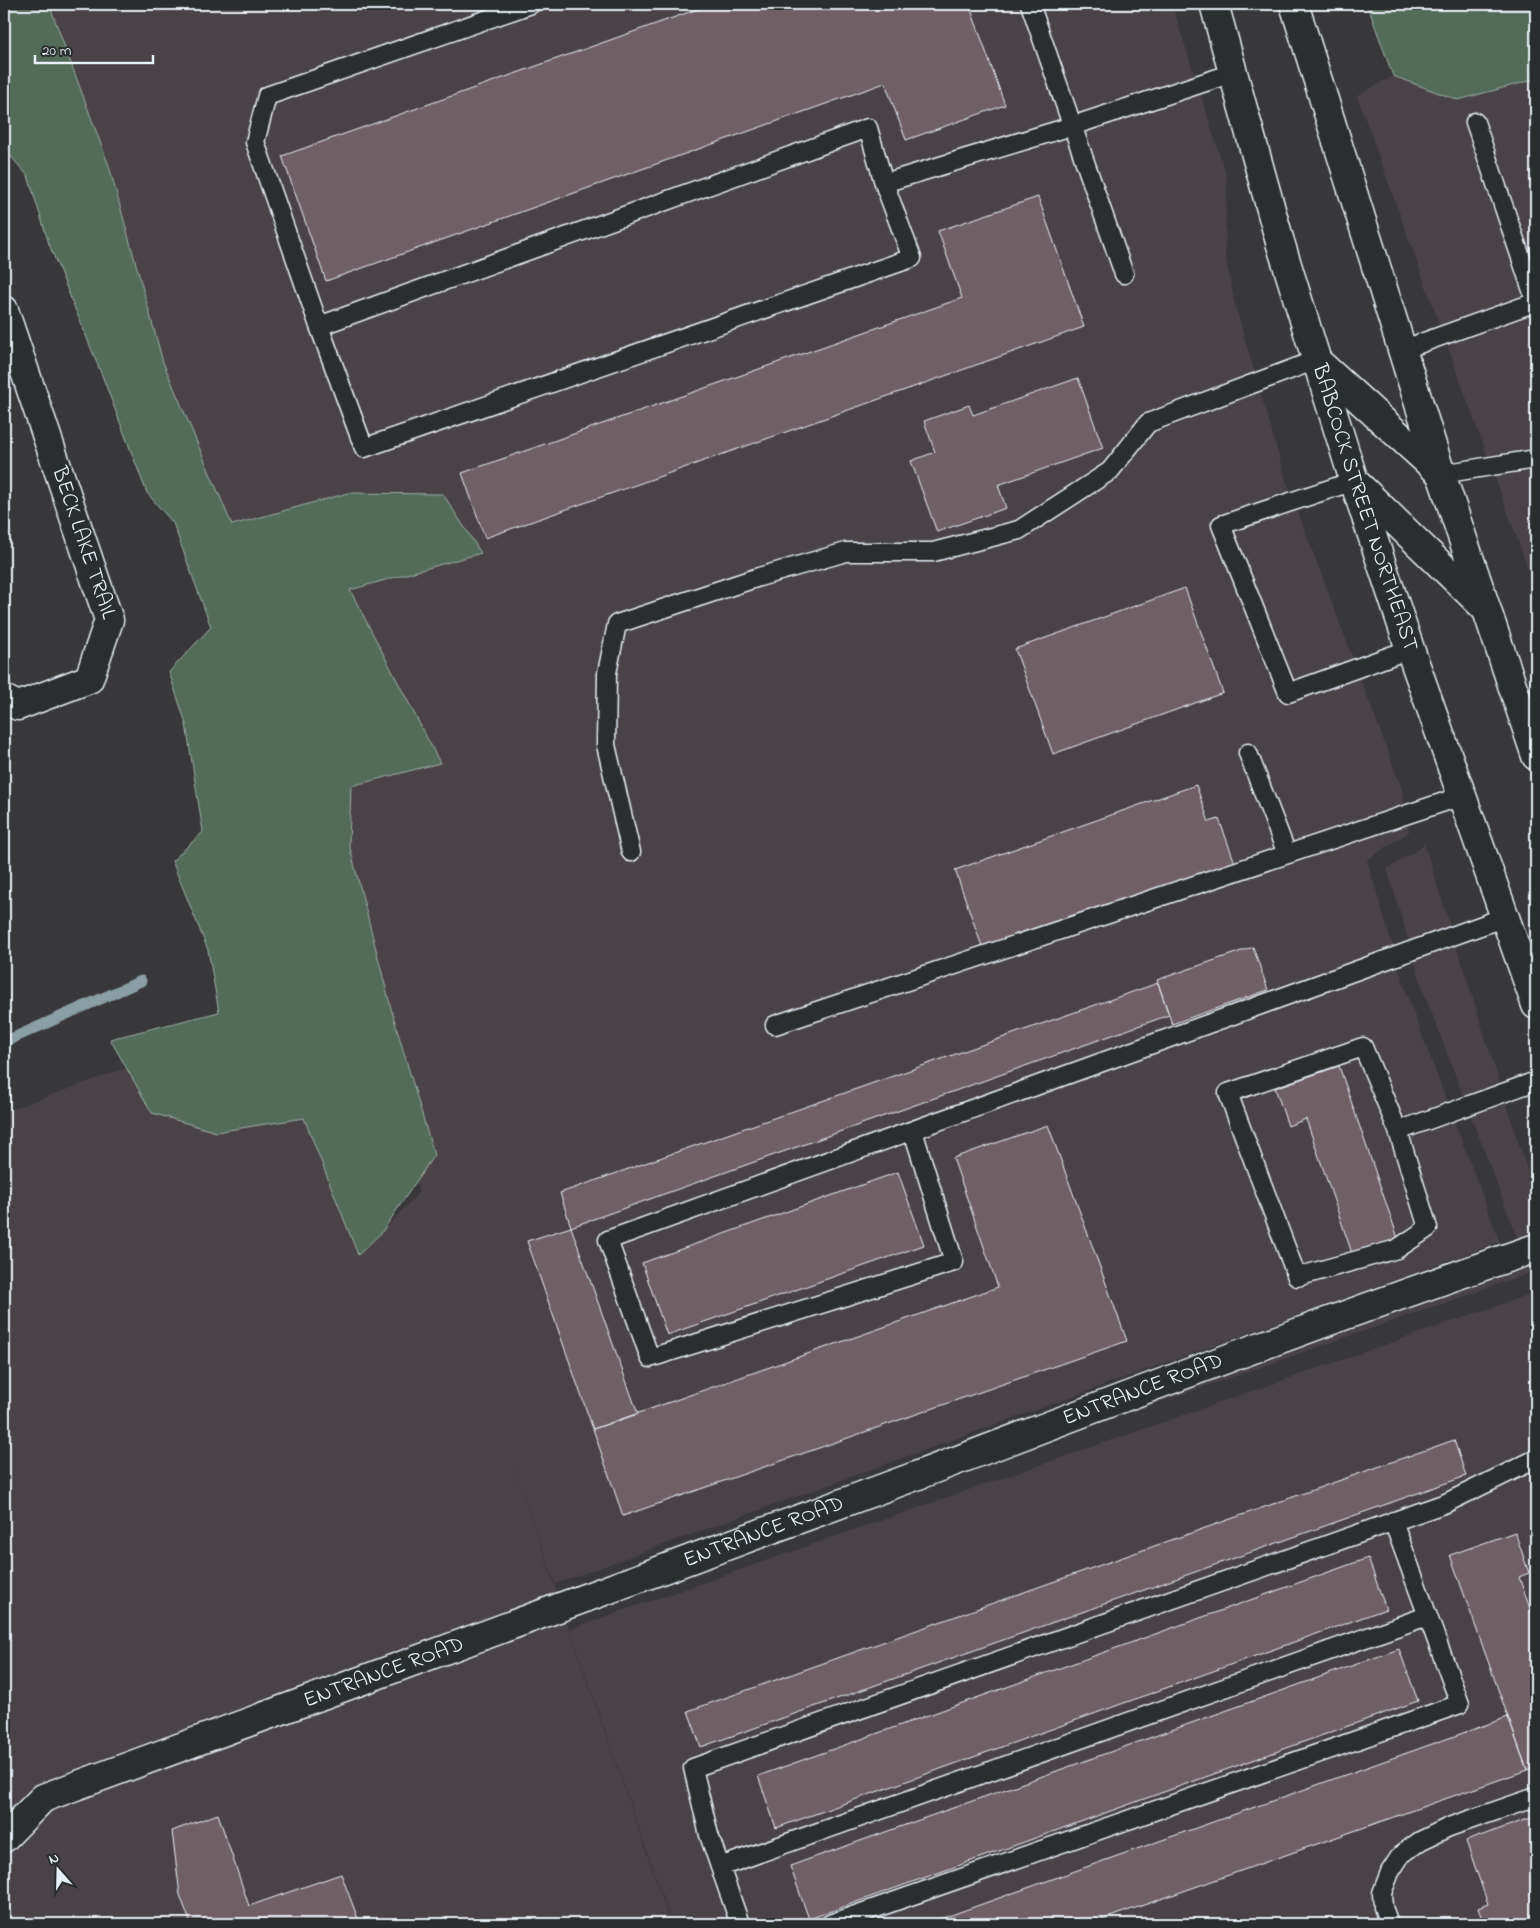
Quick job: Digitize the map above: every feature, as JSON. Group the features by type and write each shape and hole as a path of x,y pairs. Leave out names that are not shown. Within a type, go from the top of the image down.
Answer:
{"main road":[{"name":"BABCOCK STREET NORTHEAST","path":"1214,4 1280,242 1354,481 1410,649 1536,1005"},
{"path":"1294,4 1441,474 1536,756"},
{"name":"BECK LAKE TRAIL","path":"4,699 18,706 89,679 109,620 5,318"},
{"path":"1316,360 1441,474"},
{"path":"1354,481 1487,610"},
{"name":"ENTRANCE ROAD","path":"4,1838 43,1798 434,1656 1282,1339 1536,1248"}],"lane":[{"path":"319,326 868,128 884,183 912,258 364,448 319,326 255,142 267,96 531,4"},
{"path":"1030,4 1124,274"},
{"path":"884,183 1072,126 1233,74"},
{"path":"1402,350 1536,302 1474,122"},
{"path":"630,852 606,745 606,673 616,624 759,577 846,552 933,552 1019,530 1110,471 1148,423 1316,360"},
{"path":"1441,474 1536,459"},
{"path":"1354,481 1221,524 1288,693 1410,649"},
{"path":"1248,753 1287,854"},
{"path":"775,1025 1462,796"},
{"path":"913,1131 954,1262 650,1358 608,1240 1505,917"},
{"path":"1363,1047 1398,1131 1428,1228 1398,1249 1297,1277 1228,1093 1363,1047"},
{"path":"1398,1131 1536,1081"},
{"path":"740,1924 709,1836 692,1768 1446,1503 1536,1459"},
{"path":"830,1924 1460,1704 1393,1521"},
{"path":"720,1867 1427,1616"},
{"path":"1389,1924 1383,1907 1382,1893 1390,1872 1402,1855 1420,1841 1449,1827 1536,1797"}],"shaded area":[{"path":"49,4 1172,4 1227,178 1225,254 1235,305 1286,480 1402,789 1409,832 1367,860 1408,998 1500,1242 555,1584 510,1456 671,1924 4,1924 4,1112 126,1068 152,1113 216,1132 304,1118 358,1255 419,1192 412,1172 434,1155 392,1012 349,844 351,786 440,763 350,590 481,552 348,493 232,525 163,362 109,166"},
{"path":"1393,76 1458,100 1536,79 1536,591 1357,96"},
{"path":"1424,843 1536,1198 1536,1271 579,1605 1518,1248 1517,1237 1424,993 1387,869 1419,849"},
{"path":"1536,1292 1536,1924 672,1924 570,1629"}],"green space":[{"path":"4,4 49,4 109,166 163,362 232,525 348,493 443,494 481,553 350,590 440,763 351,786 349,844 392,1012 434,1155 382,1232 358,1255 304,1118 216,1132 152,1113 110,1039 219,1012 208,950 172,861 203,832 186,724 169,672 211,627 173,523 147,493 49,244 28,176 4,149"},
{"path":"1367,4 1536,4 1536,79 1458,100 1393,76"}],"building":[{"path":"712,4 969,4 1005,105 906,140 885,83 326,281 282,156"},
{"path":"1038,197 1084,327 485,538 462,473 962,298 938,231"},
{"path":"1078,378 1103,448 998,485 1006,508 937,532 911,461 935,452 924,421 969,405 973,415"},
{"path":"1185,588 1223,693 1053,754 1015,649"},
{"path":"1196,785 1209,822 1219,819 1235,863 984,952 955,870"},
{"path":"1253,947 1268,990 1172,1024 1157,980"},
{"path":"1158,983 1169,1015 571,1227 560,1193"},
{"path":"1339,1066 1399,1241 1353,1256 1306,1119 1288,1126 1275,1088"},
{"path":"1048,1125 1127,1341 623,1516 593,1429 998,1287 953,1158"},
{"path":"898,1172 924,1245 667,1335 642,1263"},
{"path":"571,1227 638,1414 593,1429 527,1241"},
{"path":"1454,1440 1466,1476 701,1747 688,1711"},
{"path":"1515,1532 1529,1573 1519,1577 1536,1626 1536,1766 1527,1770 1450,1555"},
{"path":"1368,1558 1386,1609 776,1828 758,1776"},
{"path":"1399,1649 1418,1701 809,1919 790,1866"},
{"path":"1508,1717 1527,1770 1090,1924 926,1924"},
{"path":"218,1814 249,1906 341,1874 360,1924 191,1924 180,1895 172,1831"},
{"path":"1536,1816 1536,1924 1484,1924 1478,1908 1488,1904 1466,1841"}],"waterway":[{"path":"4,1042 141,981"}]}
